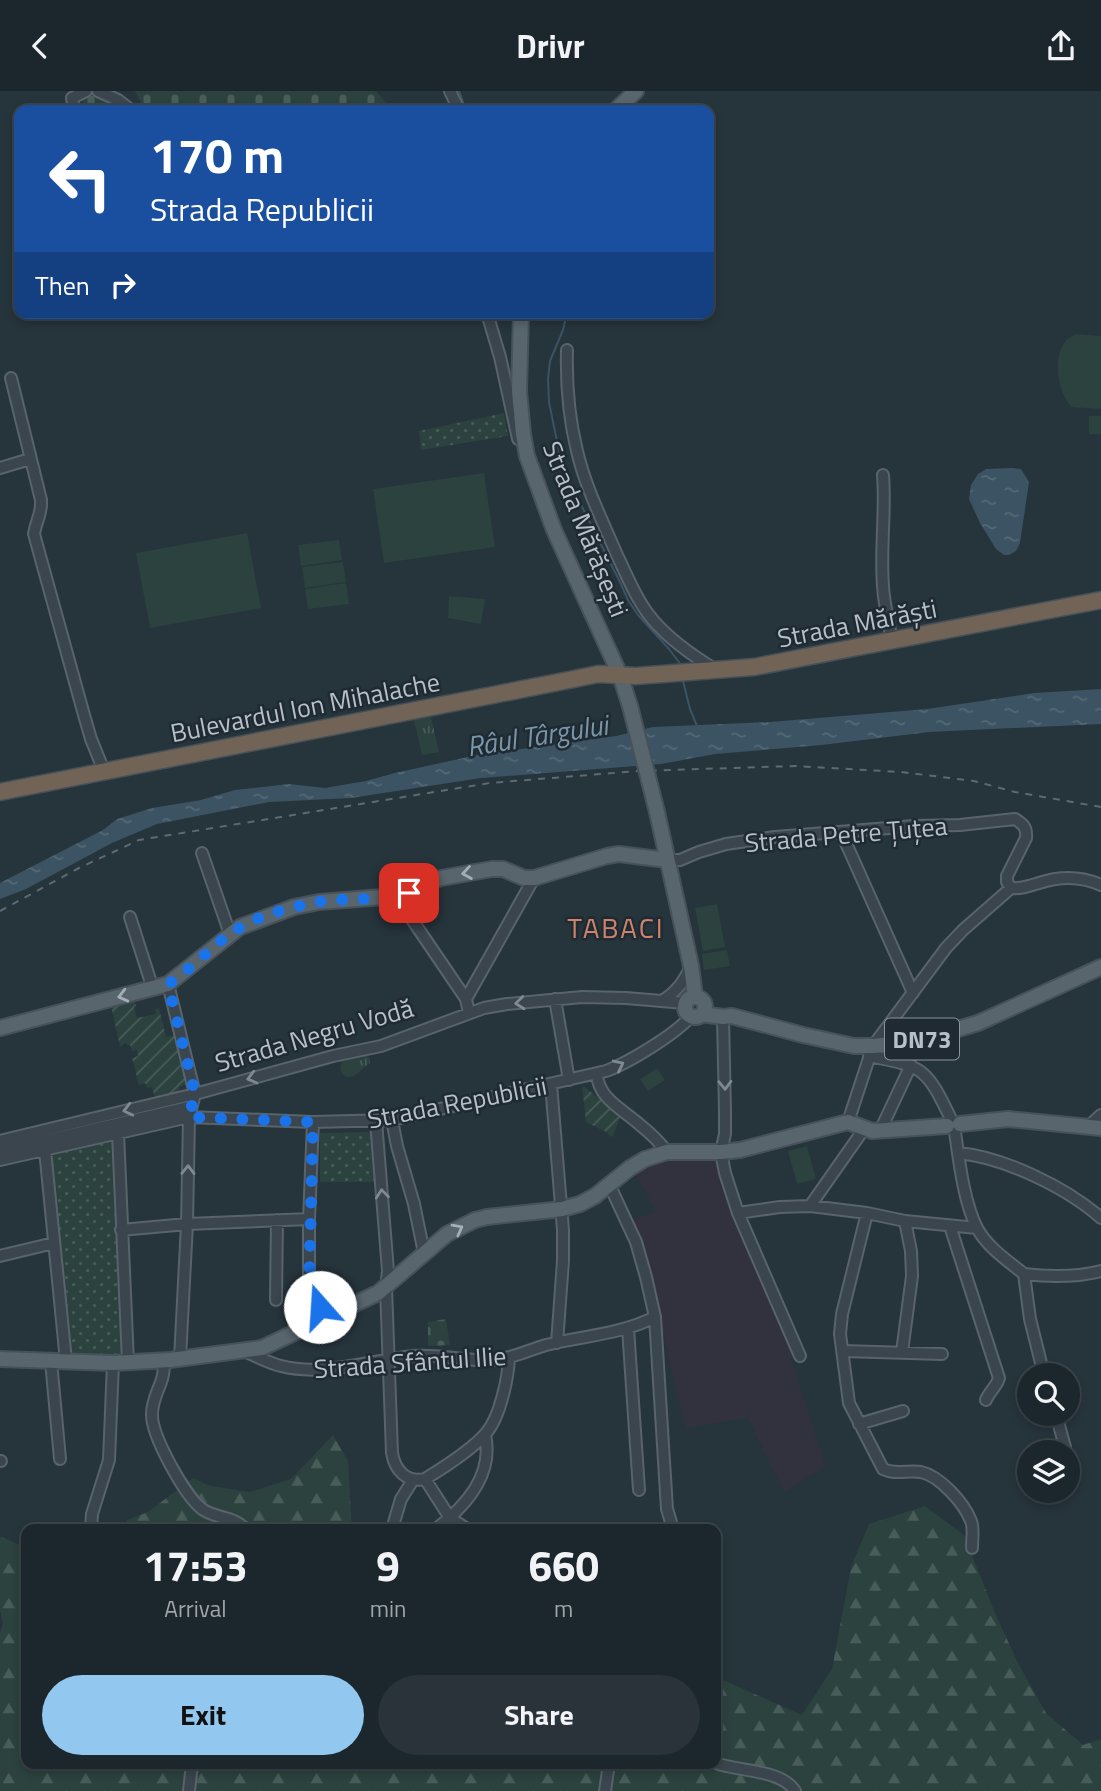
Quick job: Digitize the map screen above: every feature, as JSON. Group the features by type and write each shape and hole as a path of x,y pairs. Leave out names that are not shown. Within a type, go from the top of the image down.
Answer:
{"highway":[{"name":"Strada Mărăști","path":"620,675 761,666 1101,600"},
{"name":"Bulevardul Ion Mihalache","path":"0,792 529,687 598,674 620,675"}],"main road":[{"path":"621,105 636,91"},
{"name":"Strada Mărășești","path":"521,319 519,391 527,456 554,530 620,675 631,706 691,966 695,1006"},
{"path":"0,1028 168,984 230,934 251,922 309,903 397,896 441,878 492,869 503,869 524,878 534,878 619,854 667,860"},
{"name":"Strada Negru Vodă","path":"695,1006 723,1009 727,1017 871,1051 978,1023 1101,967"},
{"path":"0,1359 120,1363 164,1361 262,1349 378,1293 447,1234 475,1220 487,1216 562,1209 587,1201 635,1164 667,1152 721,1152 754,1147 848,1122 864,1129 880,1131 1008,1119 1095,1127"}],"street":[{"path":"73,105 72,98 86,91"},
{"path":"97,91 124,105"},
{"path":"489,319 518,438 527,456"},
{"path":"567,350 568,392 577,454 633,590 652,619 669,636 717,670"},
{"path":"11,378 41,500 42,513 34,534 91,739 104,771"},
{"path":"0,468 30,459"},
{"path":"883,475 883,587 892,641"},
{"name":"Strada Petre Țuțea","path":"667,860 680,860 726,844 775,837 1014,819 1025,826 1026,838 1007,876 1009,886"},
{"path":"841,832 913,993"},
{"path":"202,853 230,934"},
{"path":"848,1122 871,1051 946,948 1009,886 1026,888 1065,877 1101,885"},
{"path":"466,999 534,878"},
{"path":"397,896 466,999 469,1013"},
{"path":"130,917 153,989"},
{"path":"662,1001 679,987 691,966"},
{"path":"168,984 195,1094 190,1112 180,1359"},
{"name":"Strada Negru Vodă","path":"0,1141 381,1046 469,1013 507,1004 603,997 695,1006"},
{"path":"555,999 569,1080"},
{"name":"Strada Republicii","path":"0,1160 118,1133 190,1112 313,1122 392,1120 597,1074 626,1062 678,1029 695,1006"},
{"path":"727,1017 725,1134 721,1152 725,1173 738,1213 800,1356"},
{"path":"871,1051 911,1065 927,1076 936,1087 953,1125 964,1186 977,1228 999,1254 1024,1274 1041,1276 1101,1271"},
{"path":"880,1131 911,1065"},
{"path":"597,1074 598,1085 605,1095 667,1152"},
{"path":"551,1084 562,1209 563,1261 557,1342"},
{"path":"0,1151 190,1112"},
{"path":"1095,1127 1101,1115"},
{"path":"392,1120 424,1253"},
{"path":"376,1121 386,1248 394,1462 401,1474 412,1480 425,1479 485,1435 494,1422 507,1382 509,1358"},
{"path":"309,1325 313,1122"},
{"path":"810,1206 864,1129"},
{"path":"91,1524 109,1460 120,1363 121,1230 118,1133"},
{"path":"46,1150 54,1243 60,1459"},
{"path":"958,1153 975,1155 1035,1176 1067,1193 1101,1218"},
{"path":"609,1184 636,1242 655,1317 667,1509 672,1524"},
{"path":"738,1213 810,1206 905,1221 977,1228"},
{"path":"867,1213 842,1314 840,1334 849,1403 883,1469 889,1472 921,1472 936,1479 951,1492 972,1523 972,1548"},
{"path":"121,1230 187,1224 309,1219"},
{"path":"276,1300 277,1220"},
{"path":"902,1352 912,1276 911,1251 905,1221"},
{"path":"950,1226 999,1378 986,1399"},
{"path":"0,1257 54,1243"},
{"path":"1024,1274 1030,1319 1041,1363"},
{"path":"309,1290 320,1307 338,1312"},
{"name":"Strada Sfântul Ilie","path":"246,1352 270,1363 301,1369 322,1369 414,1356 478,1360 509,1358 557,1342 628,1328 655,1317"},
{"path":"628,1328 639,1490"},
{"path":"843,1351 942,1354"},
{"path":"164,1361 164,1373 153,1402 152,1414 166,1458 194,1502 210,1514 240,1524"},
{"path":"859,1424 903,1411"},
{"path":"442,1524 469,1497 483,1475 488,1454 485,1435"},
{"path":"425,1479 450,1518 459,1524"},
{"path":"394,1524 401,1499 412,1480"},
{"path":"721,1764 785,1780 795,1791"},
{"path":"189,1791 191,1769"},
{"path":"605,1791 608,1769"}],"shaded area":[{"path":"671,1156 717,1158 720,1185 796,1354 790,1357 826,1466 785,1492 748,1418 686,1428 665,1345 658,1298 634,1220 656,1211 632,1169"}],"green space":[{"path":"135,91 376,91 388,105 142,105"},
{"path":"99,95 117,105 85,105 81,97"},
{"path":"1076,334 1101,336 1101,409 1071,407 1062,389 1059,357 1067,339"},
{"path":"504,413 508,436 421,450 419,431"},
{"path":"1089,416 1101,416 1101,434 1089,434"},
{"path":"484,473 495,547 384,563 373,489"},
{"path":"247,533 261,608 150,628 136,553"},
{"path":"339,540 342,560 301,566 298,545"},
{"path":"343,562 346,582 305,588 302,567"},
{"path":"346,583 349,604 308,609 305,589"},
{"path":"449,596 485,599 481,624 448,618"},
{"path":"431,717 439,752 422,755 414,720"},
{"path":"717,904 725,947 703,951 695,908"},
{"path":"727,950 730,966 704,970 702,954"},
{"path":"135,1001 137,1018 156,1014 155,1009 159,1008 166,1037 177,1034 190,1084 179,1087 180,1092 155,1098 152,1087 147,1088 145,1083 139,1085 132,1058 138,1056 137,1050 132,1051 126,1043 120,1047 111,1006"},
{"path":"366,1054 370,1063 354,1076 347,1077 343,1074 340,1068 342,1061"},
{"path":"657,1068 665,1080 648,1091 640,1079"},
{"path":"582,1085 621,1115 613,1136 610,1137 608,1133 586,1122"},
{"path":"371,1132 376,1182 320,1182 320,1133"},
{"path":"116,1139 126,1359 69,1359 48,1154"},
{"path":"807,1146 816,1179 797,1184 788,1151"},
{"path":"446,1319 450,1345 428,1346 428,1322"},
{"path":"333,1435 348,1461 352,1524 126,1524 127,1520 148,1512 193,1478 210,1486 250,1492 291,1479"},
{"path":"925,1506 964,1535 1018,1663 1046,1713 1083,1745 1101,1739 1101,1791 0,1791 2,1537 21,1546 21,1769 721,1769 721,1679 802,1715 832,1669 851,1567 869,1524"}],"water":[{"path":"986,469 1021,469 1029,482 1020,543 1016,551 1004,555 996,549 969,499 971,485 978,474"},
{"path":"1101,689 1101,724 929,732 715,754 661,764 481,778 351,798 269,802 157,824 112,843 26,889 0,899 0,883 103,830 117,819 152,808 201,800 235,790 289,784 325,788 477,755 616,736 653,727 770,722 927,709 1034,693"}],"waterway":[{"path":"459,91 464,105"},
{"path":"566,319 550,361 548,379 549,402 561,461 628,600 681,665"},
{"path":"683,681 697,726"}],"railway":[{"path":"0,911 79,868 139,840 490,783 638,771 795,766 901,772 974,781 1015,792 1101,807"}],"district":[{"name":"TABACI","path":"616,927"}],"route":[{"path":"320,1307 309,1290 313,1122 189,1117 195,1094 168,984 224,938 251,922 309,903 383,898 409,893"}],"water label":[{"name":"Râul Târgului","path":"537,735"}]}
